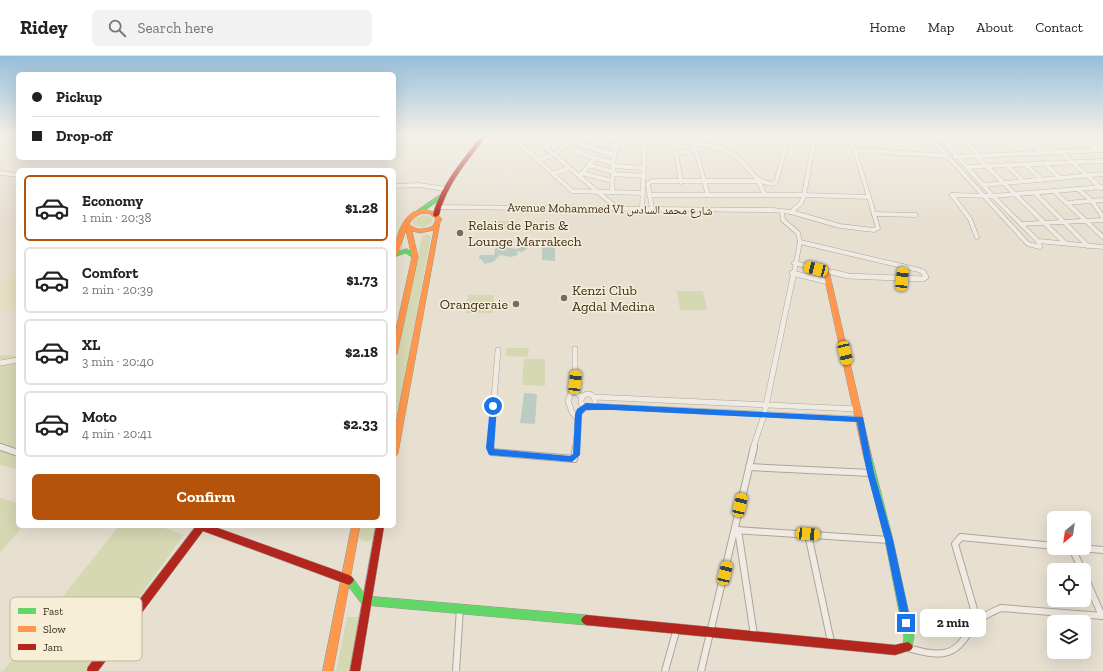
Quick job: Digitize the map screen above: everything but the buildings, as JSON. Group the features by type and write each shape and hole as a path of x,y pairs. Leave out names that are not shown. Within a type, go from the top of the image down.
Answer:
{"street":[{"path":"396,443 439,219 436,211 444,192 464,164"},
{"path":"543,164 555,173 572,190 643,193"},
{"path":"564,164 581,175 597,192 618,209"},
{"path":"612,192 614,173 613,164 644,168"},
{"path":"642,209 644,164"},
{"path":"678,164 681,182"},
{"path":"700,164 708,195"},
{"path":"743,164 758,181 765,195"},
{"path":"652,209 648,184 650,182 758,181 770,184 776,182 781,164"},
{"path":"791,212 801,202 804,195 810,164"},
{"path":"859,164 874,214 900,216 916,215"},
{"path":"953,164 1028,244 1040,247 1038,240 993,196 963,164"},
{"path":"985,164 1065,243"},
{"path":"1025,164 1042,180"},
{"path":"967,167 1031,164"},
{"path":"1045,164 1060,178"},
{"path":"1075,164 1102,188"},
{"path":"581,175 588,165 614,173 644,176"},
{"path":"1007,165 1023,181"},
{"path":"555,173 569,168"},
{"path":"0,173 16,176"},
{"path":"984,185 1103,174"},
{"path":"581,175 612,181"},
{"path":"396,186 413,185 444,192"},
{"path":"977,237 970,220 952,195 993,196 1102,188"},
{"path":"1021,224 1103,219 1092,201 1078,190"},
{"path":"1054,191 1103,237"},
{"path":"396,252 407,226 408,217 418,212 444,192"},
{"path":"1035,193 1088,246"},
{"path":"649,195 804,195 869,197"},
{"path":"1066,203 1103,200"},
{"name":"Avenue Mohammed VI شارع محمد السادس","path":"436,211 618,209 773,210 791,212 840,226 869,230 878,228 874,214"},
{"path":"418,212 436,211"},
{"path":"701,671 736,530 749,467 764,415 794,263 800,242 798,233 783,220 782,212"},
{"path":"407,226 419,231 430,230 438,223"},
{"path":"396,345 415,257 412,237 407,226"},
{"path":"396,252 419,231"},
{"path":"1038,240 1103,247"},
{"path":"794,263 848,276 923,280 926,277 924,273 919,270 800,242"},
{"path":"396,252 403,250 409,251 415,257"},
{"path":"902,279 903,266"},
{"path":"826,271 858,409 870,473 889,540 909,637 908,648"},
{"path":"792,273 829,282"},
{"path":"575,349 576,369 574,385 568,397 569,406 577,418"},
{"path":"498,350 490,448 492,452 574,459 576,455 577,418 580,411 586,406"},
{"path":"0,363 16,360"},
{"path":"572,390 582,397"},
{"path":"582,397 588,395 594,397 858,409"},
{"path":"582,397 581,404 586,406 585,407 594,406 667,409 860,419"},
{"path":"594,397 596,402 594,406"},
{"path":"666,400 667,409"},
{"path":"0,447 16,452"},
{"path":"749,467 870,473"},
{"path":"142,604 199,528"},
{"path":"207,528 347,579 352,583 360,597 369,600 460,607 831,642 895,650 908,648 929,657 942,658 952,656 965,644 978,623 994,610 1001,608 1103,616 1091,590"},
{"path":"328,671 356,528"},
{"path":"355,671 369,600 380,528"},
{"path":"736,530 889,540"},
{"path":"736,530 754,635"},
{"path":"808,534 831,642"},
{"path":"978,623 956,544 957,540 961,537 1047,545"},
{"path":"1091,549 1103,550"},
{"path":"456,671 460,607"},
{"path":"665,671 677,628"},
{"path":"92,671 100,661"}],"shaded area":[{"path":"524,245 528,248 522,252 517,251 518,255 511,257 500,255 493,262 484,264 482,260 478,258 481,255 494,255 495,249 500,246 516,249"},
{"path":"542,247 555,247 555,261 542,260"},
{"path":"16,270 16,310 0,312 0,282"},
{"path":"524,393 537,394 535,424 520,423"}],"green space":[{"path":"423,215 430,216 433,220 432,223 423,228 413,225 413,220"},
{"path":"492,221 517,221 516,229 491,229"},
{"path":"527,223 549,224 549,232 527,231"},
{"path":"427,234 431,236 396,422 396,360 422,236"},
{"path":"677,291 703,291 707,310 680,310"},
{"path":"468,295 494,295 493,313 465,313"},
{"path":"506,348 529,348 528,357 506,356"},
{"path":"0,355 16,356 16,469 0,465"},
{"path":"524,359 545,359 545,386 522,385"},
{"path":"0,498 16,502 16,528 21,528 0,553"},
{"path":"117,528 165,528 184,535 139,597 62,597"},
{"path":"361,528 376,528 373,539 366,542 359,538"},
{"path":"347,617 360,617 350,671 336,671"},
{"path":"11,661 92,661 85,671 3,671"}],"traffic: fast":[{"path":"419,212 440,197"},
{"path":"396,254 407,251 415,257"},
{"path":"867,454 889,540 909,637 908,647"},
{"path":"349,580 364,600 586,620"}],"traffic: slow":[{"path":"396,250 406,223 416,213 426,211 432,213 439,219 435,227 424,231 416,231 406,224"},
{"path":"396,443 438,223"},
{"path":"396,345 415,257 408,228"},
{"path":"826,271 867,454"},
{"path":"328,671 356,528"}],"traffic: jam":[{"path":"436,215 443,193 463,164"},
{"path":"142,604 199,528"},
{"path":"206,528 349,580"},
{"path":"355,671 380,528"},
{"path":"586,620 895,650 908,647"},
{"path":"92,671 100,661"}],"place":[{"name":"Relais de Paris & Lounge Marrakech","path":"460,233"},
{"name":"Kenzi Club Agdal Medina","path":"564,298"},
{"name":"Orangeraie","path":"516,304"}],"route":[{"path":"493,406 490,451 494,454 572,459 576,457 578,414 580,411 586,406 585,407 588,408 594,406 860,419 870,473 889,540 906,623"}]}
